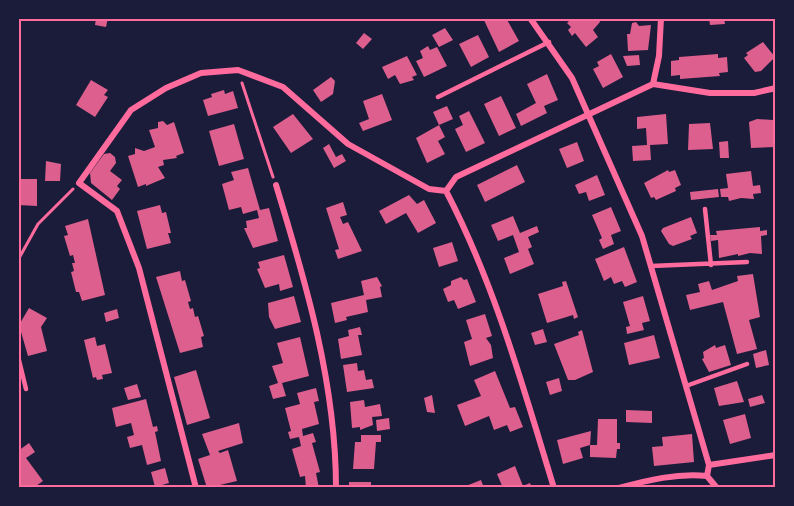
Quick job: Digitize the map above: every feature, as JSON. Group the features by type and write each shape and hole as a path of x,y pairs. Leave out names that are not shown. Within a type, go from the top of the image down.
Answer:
{"street":[{"path":"530,18 549,42 572,78 642,236 709,465 707,476"},
{"path":"653,84 659,56 661,18"},
{"path":"196,488 139,268 117,210 79,183 131,110 166,88 201,73 238,70 283,87 348,144 429,189 446,190"},
{"path":"446,190 456,177 589,117 653,84 710,93 754,93 776,88"},
{"path":"276,185 309,294 327,390 336,457 336,488"},
{"path":"446,190 468,232 494,295 554,488"},
{"path":"709,465 776,455"},
{"path":"620,488 671,476 707,476"},
{"path":"707,476 717,488"}],"lane":[{"path":"438,97 549,42"},
{"path":"705,209 711,265"},
{"path":"651,266 747,262"},
{"path":"18,356 26,389"},
{"path":"686,386 747,364"}],"path":[{"path":"238,70 276,185"},
{"path":"18,260 38,224 79,183"}],"building":[{"path":"96,18 108,18 106,27 95,25"},
{"path":"483,18 506,18 519,41 499,52"},
{"path":"568,18 599,18 600,22 593,30 598,37 586,47 575,33 572,36 568,30 571,27 567,23 570,20"},
{"path":"709,18 724,18 725,24 710,25"},
{"path":"636,22 639,26 651,25 648,50 628,51 627,34 630,34 632,23"},
{"path":"445,28 453,40 439,47 432,35"},
{"path":"364,33 372,39 363,49 356,43"},
{"path":"478,35 489,57 471,67 459,44"},
{"path":"763,42 775,57 761,71 755,72 744,58 748,55 746,53"},
{"path":"428,46 430,50 437,47 447,66 424,77 416,61 423,58 420,51"},
{"path":"611,54 623,77 603,88 593,69 599,66 597,62"},
{"path":"718,54 718,58 727,57 728,72 719,73 720,76 680,79 680,75 671,76 671,61 679,60 679,57"},
{"path":"639,55 640,65 627,66 623,56"},
{"path":"407,56 417,75 412,77 414,80 400,84 395,75 388,79 382,67"},
{"path":"547,74 558,100 544,106 547,113 521,126 516,114 536,103 527,84"},
{"path":"331,77 335,81 333,94 321,102 313,90"},
{"path":"91,80 108,90 104,95 108,97 95,117 76,105"},
{"path":"224,90 225,94 233,91 238,108 208,116 203,100 212,97 211,94"},
{"path":"382,94 392,120 363,131 359,123 369,119 363,101"},
{"path":"501,96 516,128 499,136 484,104"},
{"path":"447,106 453,119 439,125 433,112"},
{"path":"469,111 485,143 466,152 455,129 463,125 459,116"},
{"path":"293,114 313,139 291,153 273,127"},
{"path":"666,114 668,144 650,145 651,160 633,161 632,146 647,145 646,128 637,129 637,117"},
{"path":"757,119 773,120 775,147 751,148 749,122"},
{"path":"163,121 167,125 174,122 184,153 176,156 177,158 163,160 164,165 158,167 165,178 138,187 128,156 135,154 135,148 144,151 155,147 149,130 158,128 158,122"},
{"path":"710,123 713,149 688,150 689,124"},
{"path":"234,124 244,159 219,166 209,131"},
{"path":"439,125 445,137 438,141 445,154 427,163 416,138"},
{"path":"728,141 729,158 720,158 719,142"},
{"path":"577,142 584,161 567,168 559,149"},
{"path":"329,144 336,157 342,154 346,161 334,168 323,148"},
{"path":"110,153 115,157 116,163 110,171 122,180 117,186 120,189 112,200 91,183 90,173 104,154"},
{"path":"46,161 61,164 60,181 45,181"},
{"path":"517,165 525,182 485,202 477,185"},
{"path":"248,168 260,210 269,208 278,241 253,248 244,228 247,228 246,221 259,218 257,210 243,214 241,207 229,210 222,184 234,180 231,172"},
{"path":"668,170 669,172 675,170 681,185 675,188 676,191 656,200 654,197 651,198 644,183"},
{"path":"751,171 753,186 760,185 761,193 753,194 754,199 741,198 729,201 728,197 721,197 720,189 728,188 726,174"},
{"path":"18,175 21,175 20,179 37,179 37,206 18,205"},
{"path":"597,175 605,195 589,201 586,192 579,194 575,185"},
{"path":"718,189 719,197 691,200 690,192"},
{"path":"409,195 417,204 424,200 436,223 418,233 406,213 386,224 379,211"},
{"path":"343,202 347,215 340,217 343,224 348,222 362,251 338,259 335,250 339,249 326,208"},
{"path":"160,205 162,213 166,212 171,243 147,249 137,211"},
{"path":"611,207 621,231 611,235 614,244 603,249 599,240 602,238 592,215"},
{"path":"513,216 520,233 537,226 539,232 528,237 532,247 528,249 534,264 510,274 504,258 519,252 513,235 498,241 491,225"},
{"path":"691,217 697,233 690,236 692,239 673,246 669,244 661,231 663,228"},
{"path":"88,219 105,295 82,301 79,292 76,292 71,272 74,271 72,263 75,263 73,255 70,256 64,236 68,235 65,226"},
{"path":"760,227 760,231 767,230 767,235 761,236 762,254 750,253 738,256 738,254 719,258 718,240 711,241 710,235 717,235 716,231"},
{"path":"452,242 458,261 439,267 433,248"},
{"path":"624,247 637,282 625,287 622,281 614,284 611,277 604,281 595,259"},
{"path":"284,255 293,287 280,291 279,284 265,288 257,269 260,268 258,262"},
{"path":"180,271 191,301 188,302 190,309 193,308 195,317 198,316 204,336 201,337 203,347 180,353 156,277"},
{"path":"753,274 760,317 749,320 757,349 737,354 723,302 690,310 686,295 700,292 698,284 709,281 712,290 738,281 737,276"},
{"path":"377,277 382,286 380,287 382,297 366,300 368,312 346,317 347,320 335,323 331,303 364,295 361,281"},
{"path":"461,277 464,280 467,279 476,302 458,309 454,300 448,302 443,289 451,285 451,281"},
{"path":"566,281 578,317 574,319 573,315 547,323 538,294 563,286 562,282"},
{"path":"294,296 301,322 275,329 269,317 268,303"},
{"path":"643,296 650,321 642,323 644,330 627,334 626,327 630,326 623,302"},
{"path":"29,308 47,318 41,327 47,351 28,356 19,325"},
{"path":"117,309 119,318 106,322 104,313"},
{"path":"485,314 492,336 486,338 491,345 493,358 470,366 464,342 472,339 466,320"},
{"path":"360,327 362,335 358,335 362,355 341,359 338,339 349,336 348,330"},
{"path":"543,329 547,342 535,345 531,333"},
{"path":"582,330 593,372 575,380 568,380 554,344 579,335 578,332"},
{"path":"654,335 660,358 629,365 624,343"},
{"path":"95,337 97,346 105,344 112,373 102,375 103,379 97,380 96,377 93,378 84,340"},
{"path":"300,337 309,376 282,383 286,396 273,399 269,386 278,383 272,366 283,363 277,343"},
{"path":"715,345 716,348 725,345 731,365 709,372 702,359 704,358 703,352"},
{"path":"766,350 769,365 756,368 753,354"},
{"path":"357,363 358,371 364,370 366,380 372,379 374,388 347,392 343,365"},
{"path":"196,370 210,418 187,425 174,377"},
{"path":"495,371 510,408 515,407 523,427 510,432 507,425 494,430 489,416 465,426 457,405 481,396 474,380"},
{"path":"559,378 562,391 550,395 546,382"},
{"path":"737,381 744,402 719,406 714,388"},
{"path":"137,384 141,397 128,400 124,388"},
{"path":"316,388 319,401 314,402 319,424 302,429 303,436 313,433 316,442 312,443 320,472 316,473 319,488 306,488 305,476 300,477 292,449 301,446 299,437 290,439 288,432 291,431 285,408 300,404 297,393"},
{"path":"432,395 435,413 427,412 424,398"},
{"path":"762,395 765,403 750,407 748,399"},
{"path":"146,399 153,427 157,426 158,431 155,432 161,461 147,465 142,445 130,448 127,437 134,435 131,423 116,427 112,408"},
{"path":"364,400 365,407 380,404 382,416 372,417 373,425 360,430 360,427 352,428 350,402"},
{"path":"626,410 652,411 652,423 626,422"},
{"path":"745,414 751,438 730,444 723,420"},
{"path":"389,418 390,429 377,431 376,420"},
{"path":"598,419 617,419 617,443 620,443 620,449 617,449 616,458 590,457 590,445 597,445"},
{"path":"239,423 243,443 218,451 220,453 228,450 237,481 207,488 198,459 210,455 202,434"},
{"path":"591,431 590,445 580,448 583,458 563,464 557,440"},
{"path":"692,434 694,462 654,466 652,447 663,446 662,437"},
{"path":"361,435 381,435 381,442 376,442 374,469 353,469 355,442 361,442"},
{"path":"29,443 35,452 26,458 43,481 33,488 18,488 18,451"},
{"path":"515,466 523,486 530,483 532,488 503,488 497,474"},
{"path":"165,468 169,483 155,487 151,472"},
{"path":"481,480 484,488 461,488"},
{"path":"349,482 371,482 371,488 349,488"}]}
